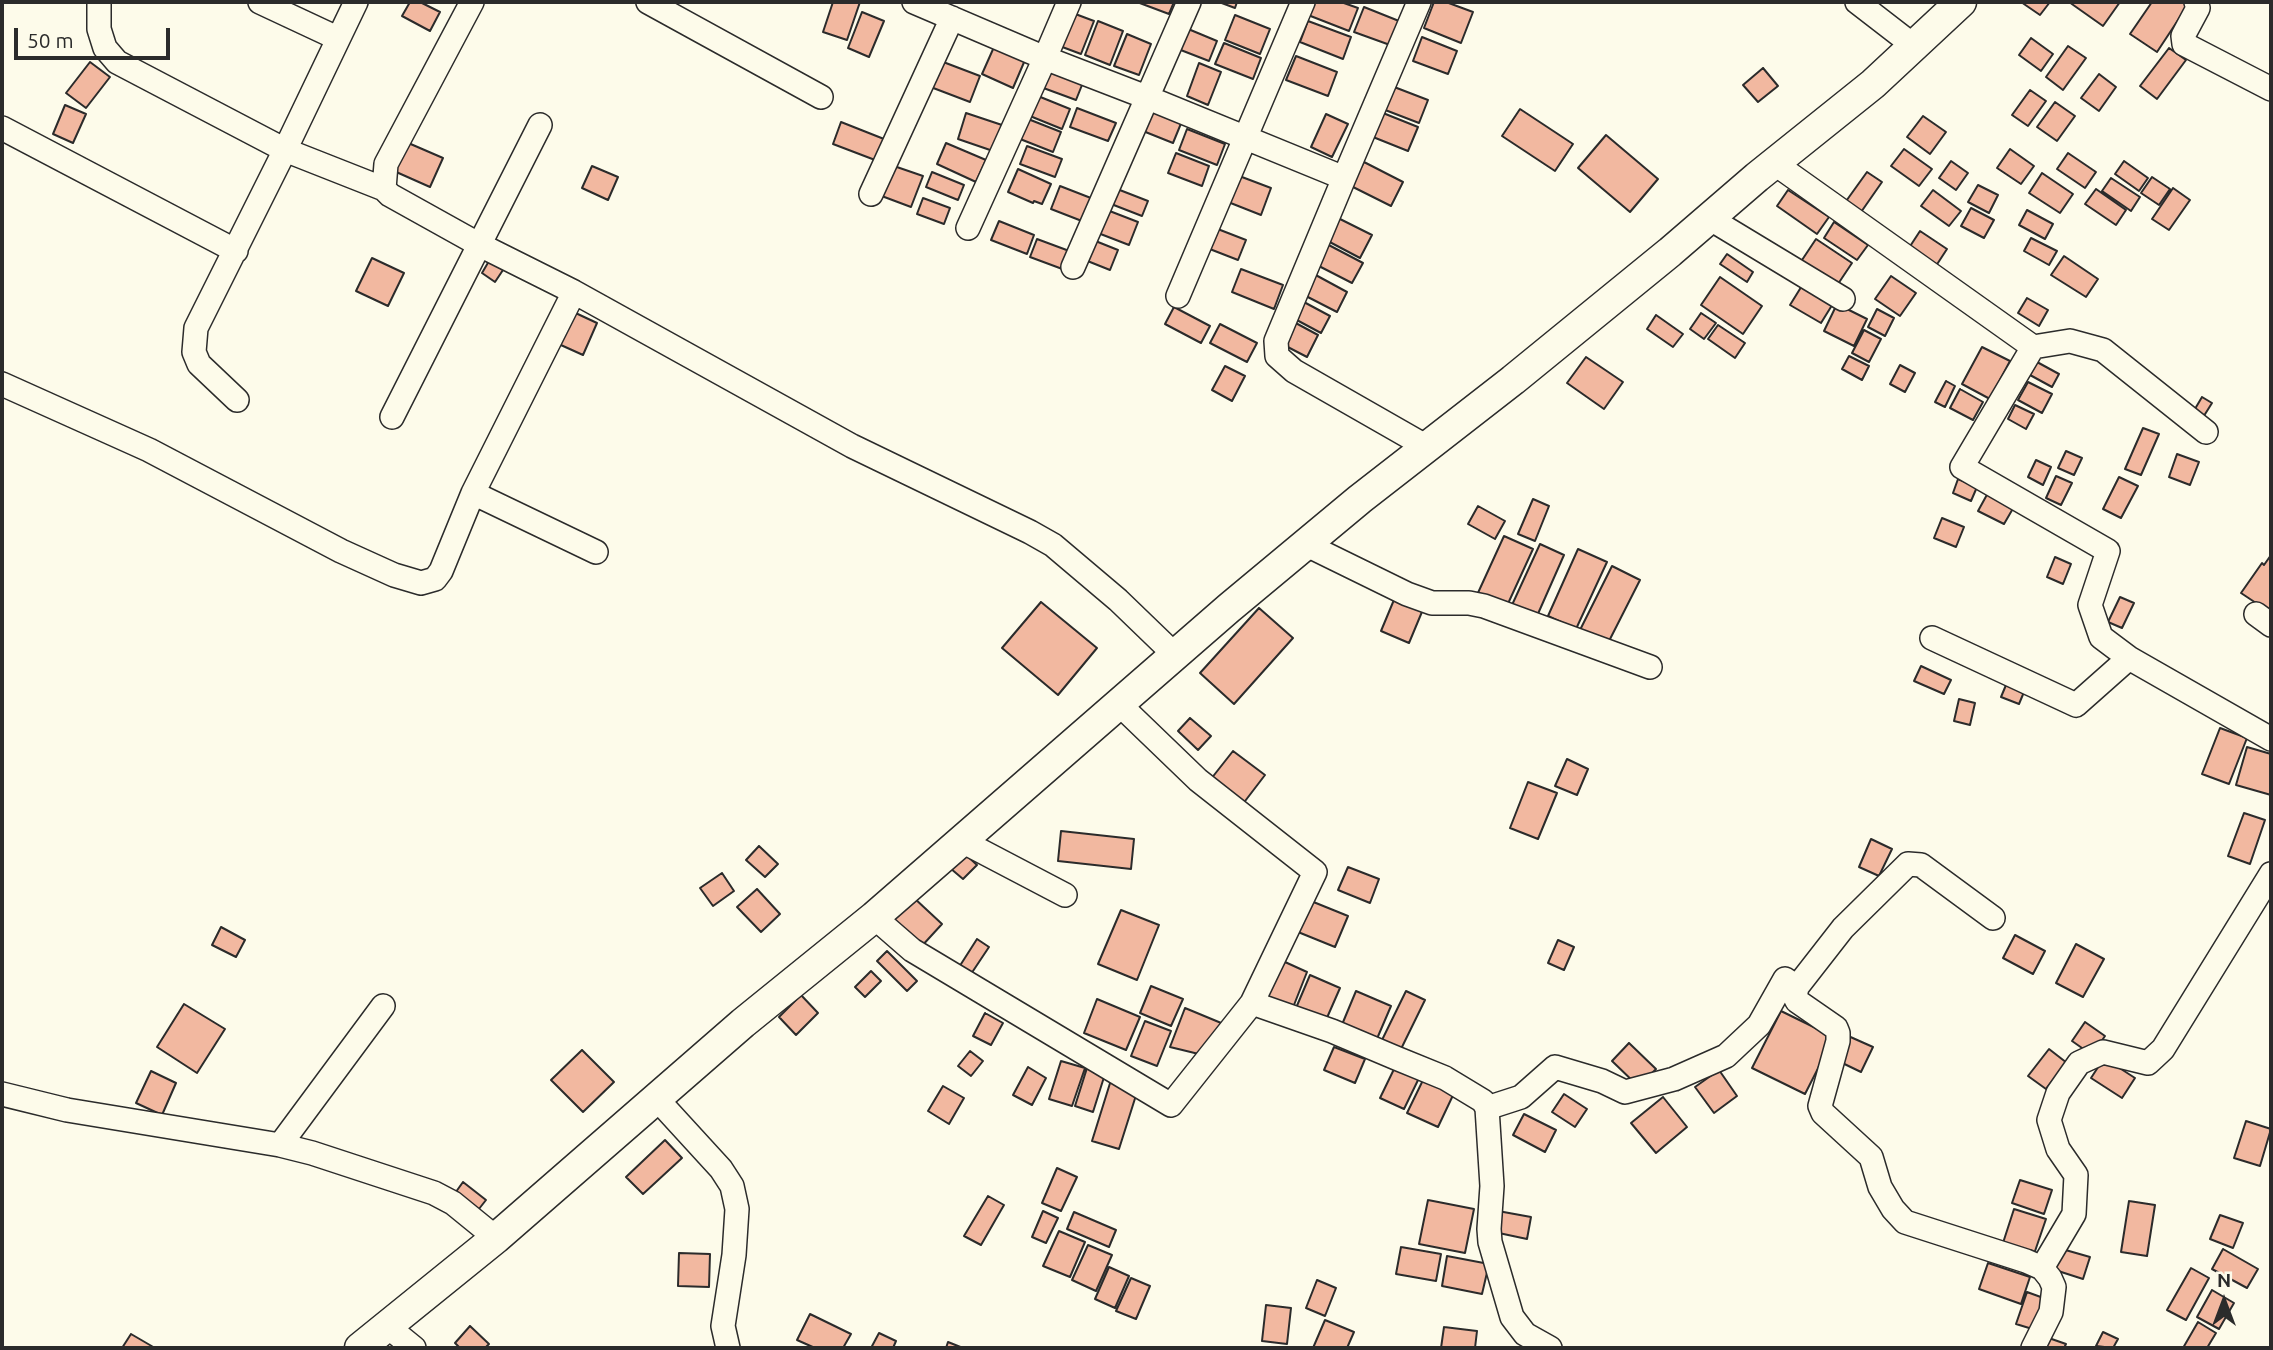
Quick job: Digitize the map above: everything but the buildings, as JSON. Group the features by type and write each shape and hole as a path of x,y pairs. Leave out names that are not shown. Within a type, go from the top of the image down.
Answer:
{"main road":[{"path":"360,1348 496,1238 743,1023 874,917 1175,654 1306,544 1513,380 1872,84 1961,2"}],"street":[{"path":"99,2 99,29 105,48 117,62 285,150 384,189 399,201 574,292 852,446 1054,545 1175,654"},
{"path":"260,2 337,38"},
{"path":"237,400 199,364 194,352 196,328 356,2"},
{"path":"384,189 386,164 472,2"},
{"path":"648,2 821,97"},
{"path":"914,2 1045,58 1344,178"},
{"path":"968,228 1069,2"},
{"path":"1073,267 1189,2"},
{"path":"1178,296 1303,2"},
{"path":"1419,2 1276,341 1277,356 1294,371 1427,447"},
{"path":"1857,2 1914,47"},
{"path":"2196,2 2197,8 2183,36 2184,44 2271,89"},
{"path":"871,194 952,19"},
{"path":"392,417 540,125"},
{"path":"2,128 236,251"},
{"path":"1774,163 2033,347 2070,341 2104,350 2206,432"},
{"path":"1709,218 1843,299"},
{"path":"2,384 149,450 341,551 394,575 421,583 435,579 441,571 472,493 574,292"},
{"path":"2033,347 1962,467 2108,551 2090,605 2101,637 2129,658 2271,739"},
{"path":"472,493 596,552"},
{"path":"1306,544 1407,594 1432,603 1469,603 1484,606 1650,667"},
{"path":"1932,638 2076,705 2129,658"},
{"path":"874,917 912,950 1171,1105 1252,1003 1315,873 1198,780 1118,703"},
{"path":"962,841 1065,895"},
{"path":"1993,918 1921,864 1908,864 1843,928 1795,991 1797,1001 1828,1021 1838,1034 1820,1106 1823,1113 1871,1157 1880,1187 1893,1209 1905,1222 1919,1228 2042,1268 2054,1287 2054,1301 2052,1312 2033,1348"},
{"path":"2042,1268 2074,1214 2076,1175 2057,1149 2049,1120 2057,1093 2079,1063 2103,1052 2148,1063 2162,1049 2271,874"},
{"path":"1487,1108 1521,1097 1555,1067 1602,1081 1625,1092 1674,1079 1726,1056 1759,1024 1785,979 1797,987"},
{"path":"1252,1003 1332,1031 1445,1078 1474,1093 1483,1101 1487,1108 1492,1186 1490,1242 1512,1317 1525,1334 1550,1348"},
{"path":"281,1145 383,1006"},
{"path":"2,1094 67,1110 281,1145 312,1153 434,1194 453,1203 496,1238"},
{"path":"656,1098 721,1168 732,1186 737,1209 734,1255 723,1326 728,1348"},
{"path":"387,1326 414,1348"}]}
